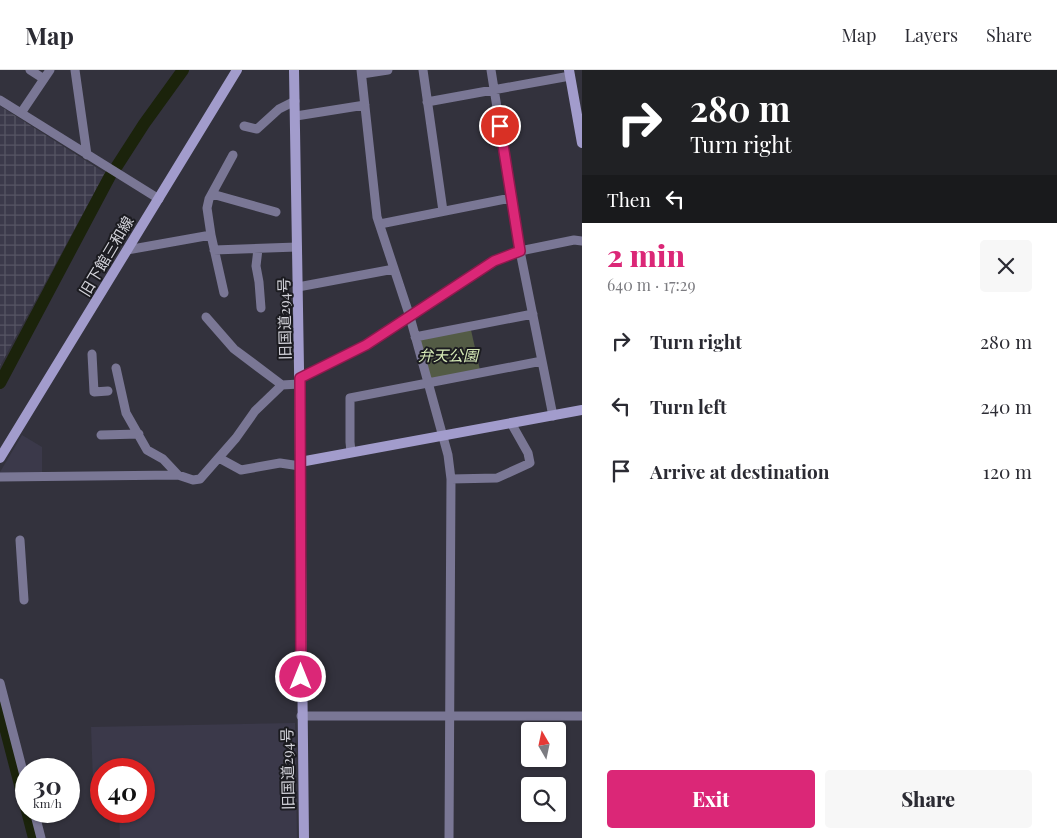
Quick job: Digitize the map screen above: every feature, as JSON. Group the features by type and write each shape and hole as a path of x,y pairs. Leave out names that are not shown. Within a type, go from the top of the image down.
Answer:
{"street":[{"path":"30,70 44,79"},
{"path":"21,113 50,70"},
{"path":"75,70 87,155"},
{"name":"旧下館三和線","path":"0,458 237,70"},
{"name":"旧国道294号","path":"294,70 300,381 301,716 304,838"},
{"path":"388,70 362,72 364,105 380,224 410,317 441,436 448,455 451,478 449,838"},
{"path":"423,70 443,211"},
{"path":"491,70 520,251 553,416"},
{"path":"427,102 494,90 569,73 582,138"},
{"path":"0,100 159,199"},
{"path":"244,126 257,128 279,109 295,101"},
{"path":"296,116 364,105"},
{"path":"224,293 207,208 212,194 234,155"},
{"path":"212,194 276,212"},
{"path":"380,224 511,198"},
{"path":"128,250 211,235"},
{"path":"0,477 178,475 193,480 200,479 219,458 255,410 282,385 300,381 366,345 494,261 520,251 574,240 582,241"},
{"path":"214,250 297,247"},
{"path":"258,249 256,266 261,308"},
{"path":"298,288 394,269"},
{"path":"415,337 533,314"},
{"path":"206,317 234,349 282,385"},
{"path":"92,354 94,392 108,391"},
{"path":"351,452 350,398 542,361"},
{"path":"116,368 126,413 147,450 163,459 178,475"},
{"path":"219,458 241,470 280,463 300,464 351,452 582,410"},
{"path":"451,478 497,478 530,463 528,453 511,423"},
{"path":"101,435 139,434"},
{"path":"20,540 24,600"},
{"path":"0,683 20,758"},
{"path":"301,716 582,716"},
{"path":"37,823 41,838"}],"shaded area":[{"path":"0,106 105,173 0,366"},
{"path":"22,435 42,447 42,474 0,476 0,472"},
{"path":"295,723 297,838 120,838 119,823 155,823 155,758 92,758 91,727"}],"green space":[{"name":"弁天公園","path":"471,330 480,370 433,379 428,376 418,345 421,339"}],"waterway":[{"path":"117,166 144,124 183,70"},
{"path":"0,383 110,176"},
{"path":"0,708 15,766"},
{"path":"30,823 34,838"}],"route":[{"path":"301,677 300,378 366,345 494,261 520,251 500,126"}]}
